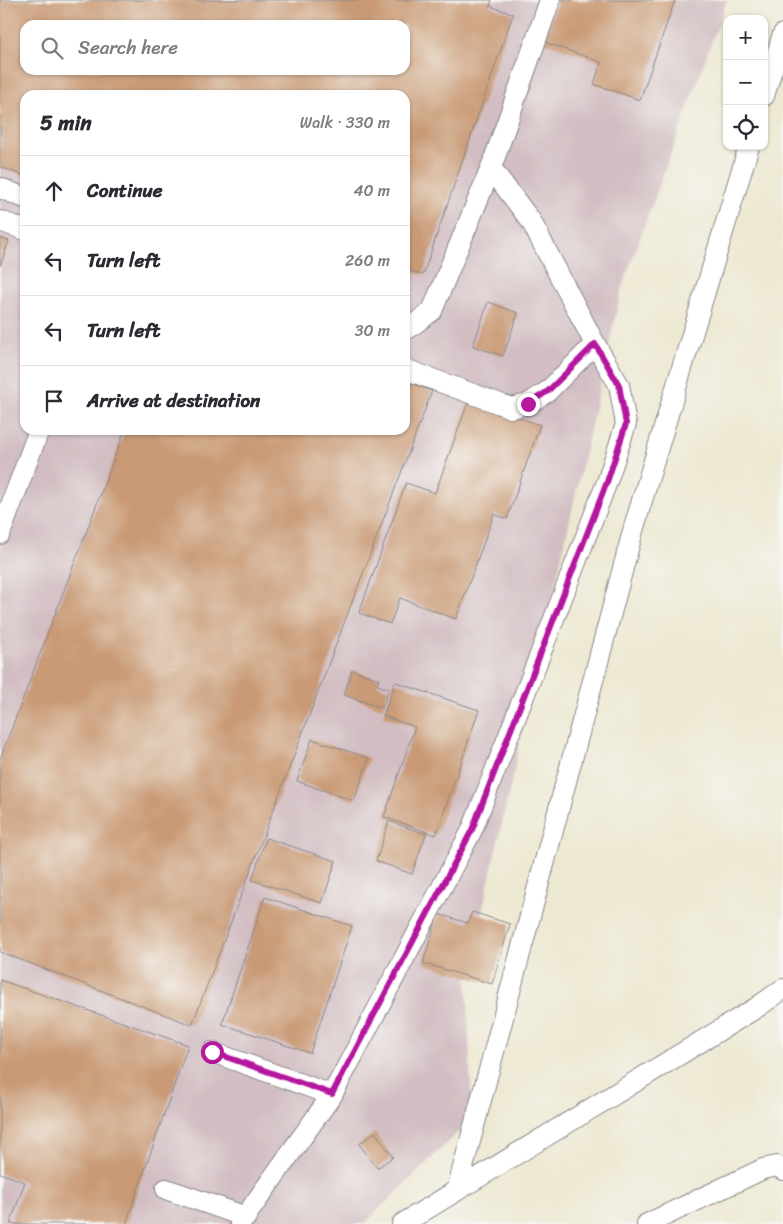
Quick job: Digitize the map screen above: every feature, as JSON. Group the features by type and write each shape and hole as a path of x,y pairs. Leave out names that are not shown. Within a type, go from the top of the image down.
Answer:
{"street":[{"path":"410,326 432,311 491,168 550,0"},
{"path":"768,83 783,34"},
{"path":"457,1190 634,528 748,150"},
{"path":"166,1190 243,1220 332,1094 472,830 607,482 626,424 619,385 595,344 531,221 491,168"},
{"path":"0,188 20,196"},
{"path":"0,221 20,228"},
{"path":"410,371 511,408 528,404 548,391 595,344"},
{"path":"0,534 37,435"},
{"path":"402,1224 756,1008 783,989"},
{"path":"212,1052 332,1094"},
{"path":"647,1224 763,1169 777,1166 783,1170"}],"shaded area":[{"path":"0,0 727,0 622,287 467,979 472,1119 364,1224 0,1224"}],"building":[{"path":"0,0 492,0 490,6 513,14 423,275 410,271 410,90 20,90 20,174 0,167"},
{"path":"558,0 675,0 640,100 594,84 601,62 544,42"},
{"path":"0,238 9,241 0,266"},
{"path":"488,302 518,313 503,356 473,346"},
{"path":"410,383 432,391 192,1025 0,952 0,759 123,435 410,435"},
{"path":"469,400 540,425 507,519 494,514 456,619 400,598 390,624 359,613 406,483 435,493"},
{"path":"352,670 379,679 377,685 389,689 382,708 344,695"},
{"path":"395,682 479,710 436,835 384,817 415,727 383,716"},
{"path":"312,739 369,758 354,801 297,781"},
{"path":"389,821 426,834 412,874 376,861"},
{"path":"266,838 336,861 322,903 252,880"},
{"path":"265,897 352,926 310,1053 222,1024"},
{"path":"472,912 510,924 492,984 423,963 438,914 468,923"},
{"path":"0,980 188,1045 126,1224 10,1224 25,1182 0,1173"},
{"path":"375,1132 393,1157 377,1168 359,1144"}],"route":[{"path":"212,1052 332,1094 472,830 607,482 626,424 619,385 595,344 548,391 528,404"}]}
